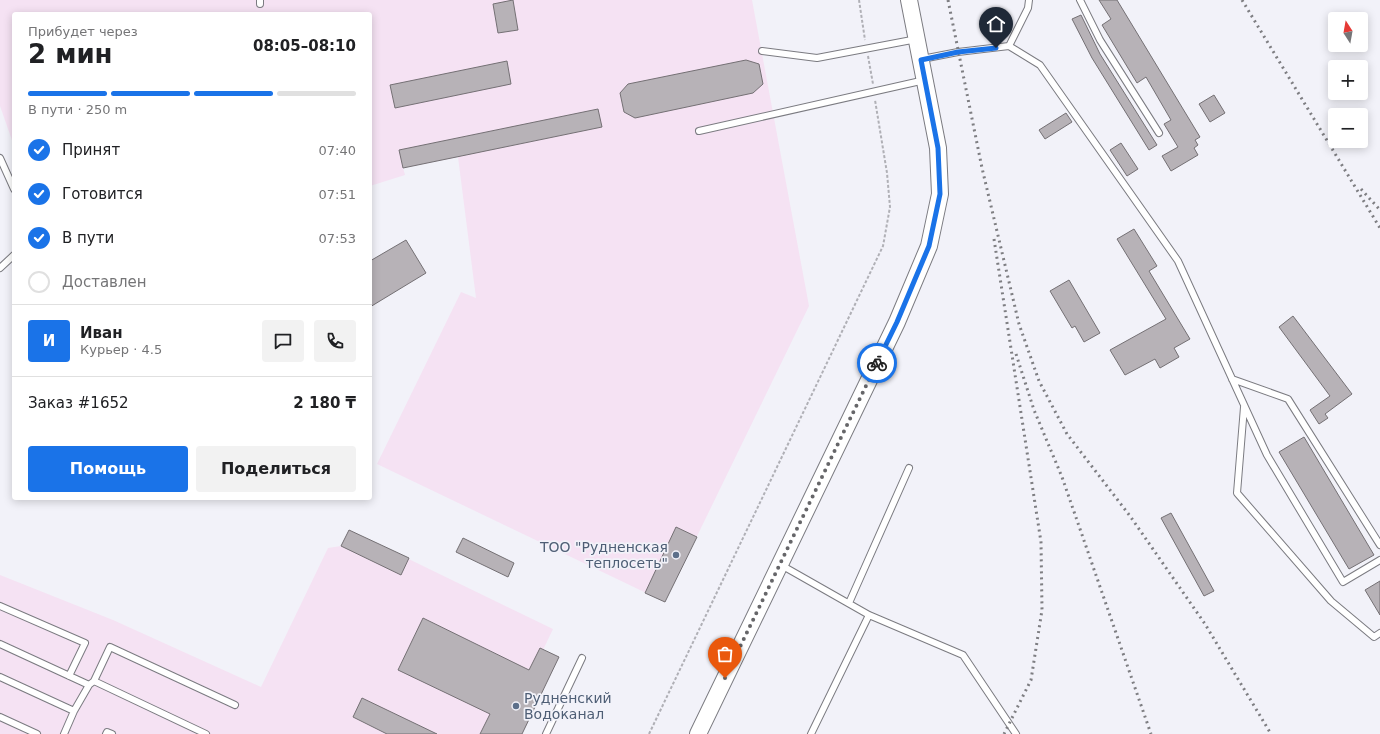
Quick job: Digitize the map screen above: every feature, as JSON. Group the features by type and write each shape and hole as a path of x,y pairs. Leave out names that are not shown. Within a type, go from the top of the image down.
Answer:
{"street":[{"path":"698,734 897,322 929,246 940,194 938,148 909,0"}],"lane":[{"path":"1009,46 1028,8 1029,0"},
{"path":"1080,0 1100,40 1159,133"},
{"path":"762,51 817,58 917,39"},
{"path":"921,60 958,52 1009,46 1040,65 1178,261 1267,455 1343,582 1380,560"},
{"path":"699,131 925,80"},
{"path":"0,158 12,183"},
{"path":"0,268 12,257"},
{"path":"1232,379 1288,399 1380,545"},
{"path":"1244,405 1237,493 1331,601 1374,636 1380,633"},
{"path":"849,603 909,468"},
{"path":"780,565 869,615 963,655 1016,734"},
{"path":"0,606 85,643 68,676"},
{"path":"811,734 869,615"},
{"path":"0,644 68,676 92,683 206,734"},
{"path":"64,734 74,711 92,683 110,647 235,704"},
{"path":"546,734 582,658"},
{"path":"0,677 74,711"},
{"path":"0,717 37,734"},
{"path":"106,734 107,732 112,734"}],"path":[{"path":"649,734 883,246 890,207 887,173 859,0"}],"shaded area":[{"path":"0,0 752,0 809,306 665,602 377,464 461,292 476,298 458,157 403,168 405,175 372,185 372,12 12,12 12,140 0,106"},
{"path":"349,530 553,629 543,650 559,657 522,734 0,734 0,575 113,620 261,687 328,548 341,546"}],"building":[{"path":"513,0 518,30 498,33 493,4"},
{"path":"1099,0 1117,0 1200,137 1195,140 1198,145 1194,148 1198,155 1171,171 1162,156 1178,147 1164,124 1171,120 1146,77 1137,83 1102,25 1111,19"},
{"path":"1081,15 1100,54 1157,145 1149,150 1092,58 1072,19"},
{"path":"746,60 759,64 763,84 753,93 635,118 624,112 620,93 628,84"},
{"path":"507,61 511,84 395,108 390,85"},
{"path":"1214,95 1225,113 1210,122 1199,104"},
{"path":"598,109 602,127 403,168 399,150"},
{"path":"1066,113 1072,122 1045,139 1039,130"},
{"path":"1121,143 1138,169 1127,176 1110,150"},
{"path":"1134,229 1157,266 1149,271 1190,339 1174,348 1179,357 1160,368 1155,359 1125,375 1110,350 1166,319 1117,239"},
{"path":"406,240 426,273 372,306 372,260"},
{"path":"1069,280 1100,333 1084,342 1075,326 1072,328 1050,291"},
{"path":"1293,316 1352,394 1325,414 1328,418 1319,424 1310,410 1330,396 1279,327"},
{"path":"1304,437 1374,555 1349,569 1279,452"},
{"path":"1171,513 1214,591 1204,596 1161,518"},
{"path":"676,527 697,537 665,602 645,593"},
{"path":"349,530 409,558 401,575 341,546"},
{"path":"463,538 514,563 508,577 456,552"},
{"path":"1380,581 1380,615 1365,590"},
{"path":"423,618 529,670 540,648 559,657 522,734 480,734 490,714 398,670"},
{"path":"362,698 437,734 387,734 353,717"}],"railway":[{"path":"948,0 982,168 1019,324 1039,381 1067,434 1130,516 1205,624 1271,734"},
{"path":"1242,0 1380,228"},
{"path":"1361,189 1380,210"},
{"path":"994,239 1041,542 1042,610 1031,680 1004,734"},
{"path":"1016,354 1034,410 1062,477 1151,734"}],"way so far":[{"path":"725,678 877,363"}],"place":[{"name":"ТОО \"Рудненская теплосеть\"","path":"676,555"},
{"name":"Рудненский Водоканал","path":"516,706"}],"route":[{"path":"877,363 897,322 929,246 940,194 938,148 921,60 958,52 996,48"}]}
